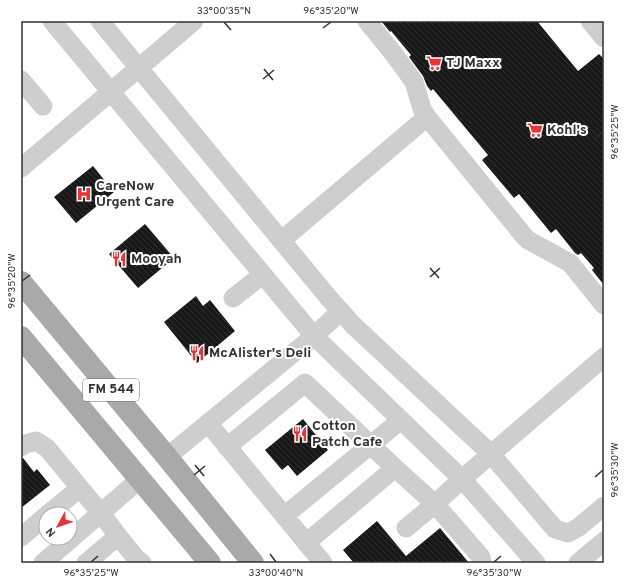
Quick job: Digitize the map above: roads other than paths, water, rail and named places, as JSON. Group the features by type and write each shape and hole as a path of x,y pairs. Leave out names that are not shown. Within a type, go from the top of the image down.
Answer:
{"main road":[{"name":"FM 544","path":"21,282 253,563"},
{"name":"FM 544","path":"21,337 210,563"},
{"path":"140,479 167,457"}],"lane":[{"path":"52,21 314,336 462,479 536,563"},
{"path":"100,21 328,297 358,329 491,454 555,529 568,533 579,527 604,506"},
{"path":"21,168 194,21"},
{"path":"367,21 414,82 422,109 528,240 570,263 604,305"},
{"path":"590,21 604,38"},
{"path":"21,80 43,106"},
{"path":"282,240 428,117"},
{"path":"233,298 262,275"},
{"path":"167,457 314,336 341,311"},
{"path":"406,528 604,357"},
{"path":"227,447 305,383 435,504 481,557 482,563"},
{"path":"284,516 401,420"},
{"path":"208,423 322,563"},
{"path":"21,447 25,444 36,441 47,448 101,513 137,561"},
{"path":"306,543 395,468"},
{"path":"43,563 140,479"},
{"path":"58,506 80,488"},
{"path":"21,536 38,522"},
{"path":"86,563 118,536"},
{"path":"578,563 604,541"}],"place":[{"name":"TJ Maxx","path":"434,63"},
{"name":"Kohl's","path":"535,130"},
{"name":"CareNow Urgent Care","path":"84,194"},
{"name":"Mooyah","path":"119,259"},
{"name":"McAlister's Deli","path":"197,353"},
{"name":"Cotton Patch Cafe","path":"300,434"}]}
